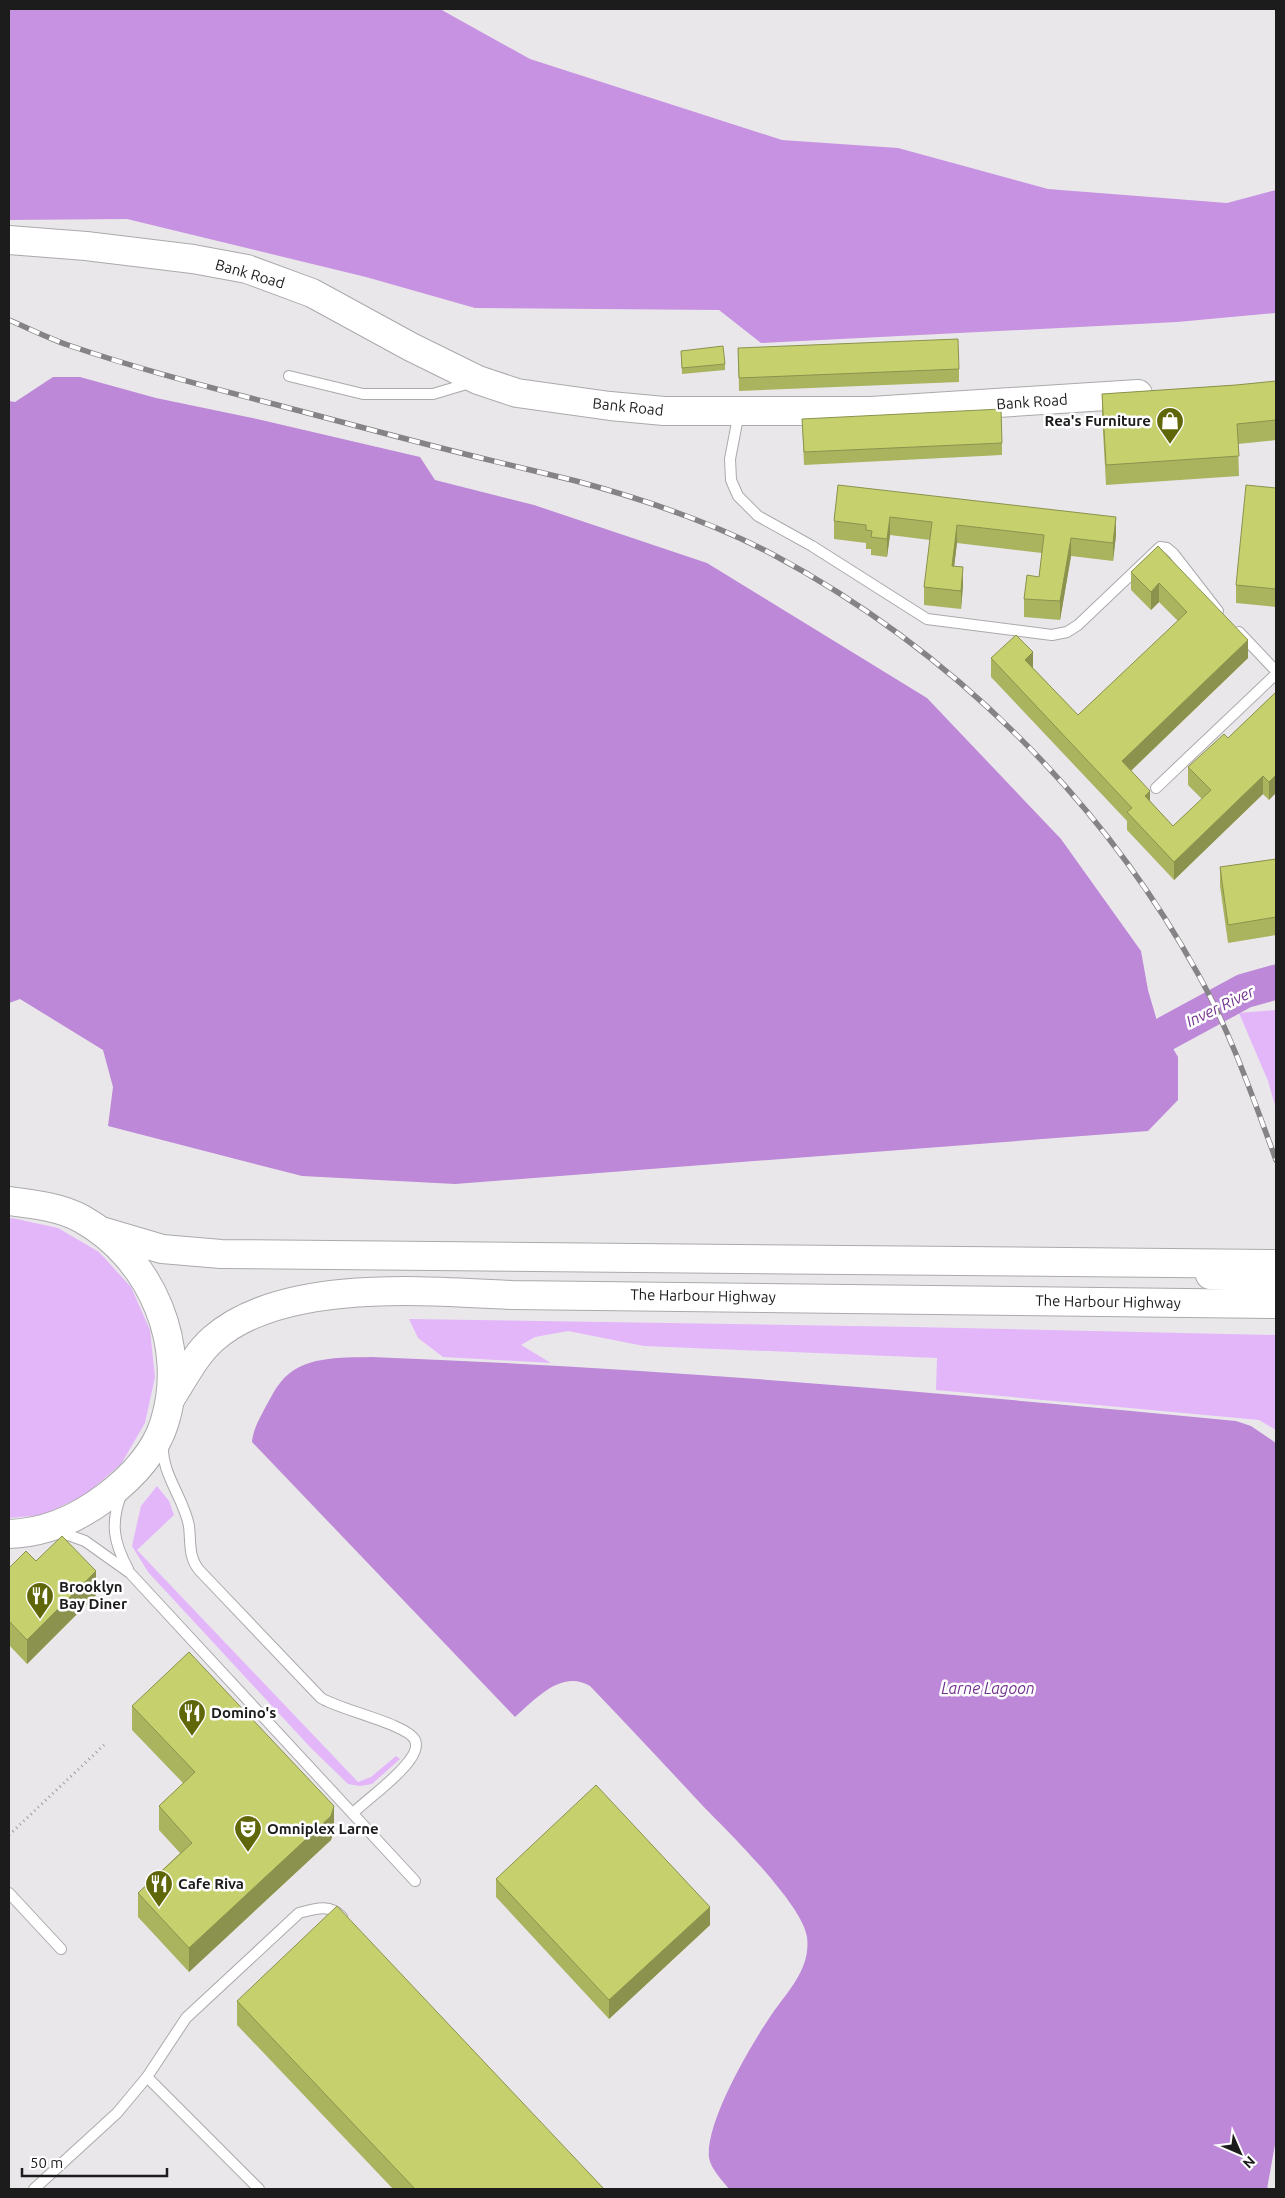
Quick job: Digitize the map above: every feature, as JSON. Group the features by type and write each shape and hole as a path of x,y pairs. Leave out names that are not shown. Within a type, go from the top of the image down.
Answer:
{"main road":[{"name":"Bank Road","path":"9,240 51,242 166,255 247,269 312,293 411,347 478,380 517,393 610,406 664,411 871,411 1167,392"},
{"path":"9,1201 57,1210 80,1218 101,1231 122,1249 140,1271 153,1293 168,1340 171,1398 164,1426 148,1456 125,1482 99,1503 74,1518 34,1533 9,1534"},
{"path":"101,1231 162,1249 221,1254 1276,1264"},
{"path":"1162,1263 1212,1276 1276,1279"},
{"name":"The Harbour Highway","path":"171,1398 197,1356 214,1339 243,1318 284,1305 342,1293 420,1291 512,1295 1276,1304"}],"lane":[{"path":"289,376 363,394 432,394 478,380"},
{"path":"739,412 730,459 730,478 734,489 744,503 762,519 812,546 927,619 1052,635 1064,634 1078,625 1156,549 1162,547 1173,553 1228,621 1276,672 1156,788"},
{"path":"164,1426 162,1457 184,1508 189,1527 191,1554 197,1568 321,1698 336,1706 399,1728 410,1734 415,1741 415,1752 409,1762 353,1813"},
{"path":"125,1482 116,1507 113,1530 119,1552 130,1573"},
{"path":"49,1528 85,1541 130,1573 415,1881"},
{"path":"9,1893 62,1949"},
{"path":"34,2189 117,2113 148,2077 186,2018 299,1913 321,1907 339,1913 352,1928"},
{"path":"148,2077 259,2189"}],"path":[{"path":"9,1835 104,1745"}],"shaded area":[{"path":"9,9 440,9 530,59 782,140 898,148 1048,189 1227,203 1276,190 1276,313 1177,322 761,343 719,310 475,308 366,277 127,219 9,220"},
{"path":"1276,1010 1276,1109 1268,1081 1239,1013"},
{"path":"12,1218 58,1228 99,1252 131,1287 150,1330 155,1377 145,1423 121,1464 85,1495 42,1515 9,1518 9,1219"},
{"path":"409,1319 1276,1335 1276,1430 1259,1420 936,1390 937,1358 644,1346 568,1331 535,1337 521,1345 551,1363 443,1357 418,1338"},
{"path":"157,1486 169,1501 174,1515 137,1550 358,1782 371,1777 396,1756 400,1759 372,1784 360,1786 348,1784 310,1747 148,1572 132,1546 141,1506"}],"water":[{"path":"53,377 80,377 156,398 257,419 420,457 435,480 534,505 707,563 927,698 1061,839 1141,951 1148,990 1157,1021 1178,1057 1178,1100 1148,1131 455,1184 302,1176 108,1126 113,1087 103,1050 20,999 9,1003 9,401 15,402"},
{"name":"Larne Lagoon","path":"371,1357 696,1375 912,1391 1236,1421 1251,1426 1276,1443 1276,2139 1267,2189 729,2189 714,2170 709,2158 714,2124 742,2063 763,2027 792,1987 802,1969 806,1959 807,1937 802,1923 792,1906 762,1868 590,1686 569,1681 559,1684 540,1695 515,1717 252,1442 255,1428 266,1406 278,1386 289,1374 299,1367 322,1360"}],"building":[{"path":"958,339 959,369 739,378 738,348"},
{"path":"723,346 725,364 682,368 681,351"},
{"name":"Rea's Furniture","path":"1276,381 1276,420 1237,424 1239,456 1106,465 1102,394"},
{"path":"1001,409 1002,443 804,452 802,419"},
{"path":"838,485 1116,517 1113,543 1071,538 1060,601 1024,599 1027,575 1039,577 1044,535 957,525 952,566 963,567 961,591 924,587 932,522 890,517 887,539 871,537 872,531 866,530 866,525 834,521"},
{"path":"1246,485 1276,488 1276,589 1236,585"},
{"path":"1158,546 1248,640 1122,761 1150,791 1145,796 1173,826 1211,790 1188,767 1224,734 1228,738 1276,692 1276,775 1269,782 1263,776 1174,862 1127,812 1132,808 991,658 1016,635 1033,652 1025,660 1078,715 1187,612 1159,583 1151,592 1131,572"},
{"path":"1276,859 1276,917 1228,925 1220,867"},
{"name":"Brooklyn Bay Diner","path":"62,1536 96,1571 27,1640 9,1621 9,1566 26,1551 36,1561"},
{"path":"189,1652 334,1806 331,1816 189,1948 138,1893 192,1843 159,1806 195,1772 132,1706"},
{"path":"596,1785 710,1907 609,2000 496,1879"},
{"path":"337,1906 604,2189 415,2189 237,2001"}],"waterway":[{"name":"Inver River","path":"1165,1034 1244,991 1276,982"}],"railway":[{"path":"9,320 68,345 116,361 426,444 576,481 651,504 749,542 837,592 900,635 959,682 1015,734 1068,789 1116,847 1159,909 1210,996 1241,1066 1276,1160"}],"place":[{"name":"Rea's Furniture","path":"1170,445"},
{"name":"Brooklyn Bay Diner","path":"40,1620"},
{"name":"Domino's","path":"192,1737"},
{"name":"Omniplex Larne","path":"248,1853"},
{"name":"Cafe Riva","path":"159,1908"}]}
